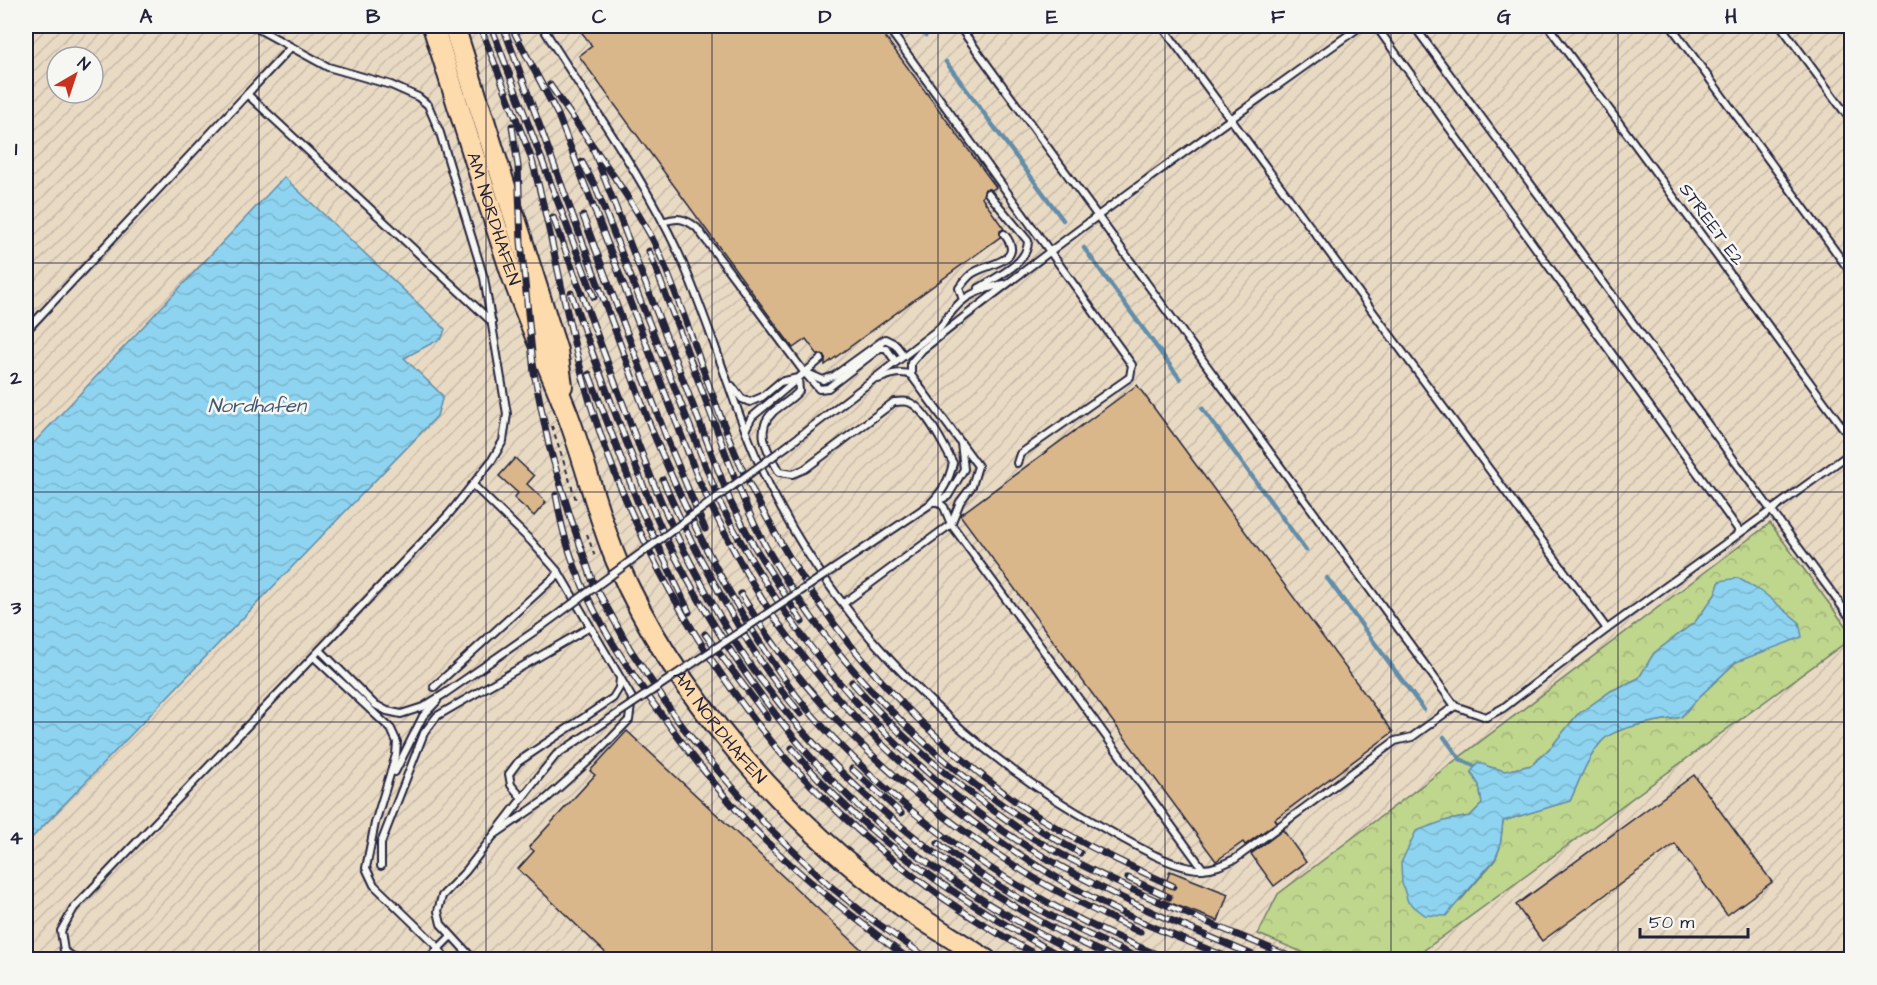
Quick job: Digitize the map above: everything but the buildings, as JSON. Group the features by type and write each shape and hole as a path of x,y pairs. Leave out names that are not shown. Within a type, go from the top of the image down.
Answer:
{"main road":[{"name":"AM NORDHAFEN","path":"433,26 512,275 542,355 566,409 617,561 648,622 686,683 727,739 780,798 835,852 902,905 986,960"},
{"name":"AM NORDHAFEN","path":"454,26 557,351 566,409"}],"lane":[{"path":"78,960 64,951 61,931 74,908 449,514 492,460 503,441 507,414 484,278 440,133 428,105 408,91 328,67 254,26"},
{"path":"542,26 663,222 699,303 745,430 770,488 810,558 861,626 909,681 961,729 1015,773 1127,840 1186,868 1203,869 1216,867 1235,859 1395,741 1412,737 1455,706"},
{"path":"887,26 1132,365 1130,378 1020,454 1017,463"},
{"path":"959,26 1455,706 1486,717 1503,708 1607,629 1851,452"},
{"path":"1162,26 1607,629"},
{"path":"911,375 911,363 922,350 1007,283 1361,26"},
{"path":"1376,26 1740,532"},
{"path":"1414,26 1851,620"},
{"name":"STREET E2","path":"1548,26 1851,440"},
{"path":"1671,26 1851,274"},
{"path":"1781,26 1851,122"},
{"path":"26,331 291,47"},
{"path":"247,94 492,322"},
{"path":"320,650 374,704 387,711 401,714 423,707 444,694 542,626 853,397 940,328 952,309 963,300 1022,259 1028,250 1028,241 988,193"},
{"path":"663,222 674,218 686,219 697,228 819,389 828,388 880,348 886,348 896,362"},
{"path":"963,300 959,288 972,273 1002,263 1010,253 1010,242 1004,234"},
{"path":"975,291 1007,283"},
{"path":"804,372 823,380 834,376 885,339 895,344 904,356"},
{"path":"745,430 752,417 821,359"},
{"path":"844,603 951,524 960,502 972,486 978,466 911,375 904,372 891,374 871,382"},
{"path":"728,381 742,399 750,402 762,398 780,382 798,378"},
{"path":"798,378 799,391 791,401 772,412 764,430 765,446 779,472 793,474 805,469 894,402 909,402 919,409 940,438 953,463 943,491 929,505"},
{"path":"474,960 441,924 438,911 442,897 466,871 556,755 929,505 948,496 964,469 961,443"},
{"path":"473,485 531,541 559,573 632,698 629,720 591,759 545,800 494,835"},
{"path":"937,501 944,507 951,524 1203,869"},
{"path":"434,687 559,573"},
{"path":"381,866 381,843 424,733 437,716 590,627"},
{"path":"314,657 391,729 397,742 396,755 375,823 366,868 374,885 438,946 446,960"},
{"path":"522,798 511,785 509,774 518,762 613,698 619,688 620,678"},
{"path":"387,788 423,716 444,694"},
{"path":"426,960 451,936"}],"path":[{"path":"551,423 579,508"},
{"path":"585,529 598,561"}],"shaded area":[{"path":"26,26 1851,26 1851,959 1412,959 1845,643 1770,524 1258,934 1319,959 26,959 26,844 437,416 443,396 403,358 442,338 284,177 26,451"}],"green space":[{"path":"1770,523 1847,628 1845,643 1412,959 1319,959 1258,934 1278,894","holes":["1720,581 1765,650 1736,662 1681,717 1638,725 1607,736 1584,770 1570,801 1503,821 1500,847 1495,860 1460,901 1444,821 1470,816 1482,804 1479,785 1471,772 1490,767 1505,771 1532,765 1552,746 1577,715 1611,691 1639,678 1654,653 1695,622 1715,595"]}],"water":[{"name":"Nordhafen","path":"284,177 445,329 442,338 404,358 443,396 437,416 26,844 26,451"},
{"path":"1738,578 1765,594 1799,622 1802,637 1736,662 1681,717 1638,725 1607,736 1584,770 1570,801 1503,821 1500,847 1495,859 1446,916 1425,915 1408,902 1402,883 1401,863 1416,831 1444,821 1470,816 1482,804 1479,785 1471,772 1478,762 1505,771 1532,765 1552,746 1577,715 1611,691 1639,678 1654,653 1695,622 1715,595 1720,581"}],"waterway":[{"path":"919,26 926,35"},
{"path":"946,62 1063,220"},
{"path":"1084,248 1180,379"},
{"path":"1202,408 1306,550"},
{"path":"1327,578 1424,710"},
{"path":"1444,737 1460,759 1474,766"}],"railway":[{"path":"480,26 531,158 549,227 577,355 595,418 628,506 670,591 694,631 719,671 775,746 836,810 921,882 982,924 1047,960"},
{"path":"491,26 594,297"},
{"path":"503,26 651,428 666,463 715,566 753,632 796,695 824,728 874,778 907,807 977,859 1014,883 1090,925 1171,960"},
{"path":"512,28 558,115 699,481 756,590 812,668 848,710 887,749 971,821 1017,853 1112,908 1234,960"},
{"path":"550,85 616,179 652,238 744,473 786,552 834,624 890,691 954,752 997,787 1030,812 1074,838 1173,886"},
{"path":"512,126 518,166 521,242 534,373 549,446 593,582 630,649 676,718 708,759 764,823 829,885 867,916 930,960"},
{"path":"593,149 731,503 754,546 802,622"},
{"path":"582,162 595,186 721,505 749,556 781,605 815,653 853,698 893,741 936,780 982,816 1031,849 1116,895 1265,960"},
{"path":"583,216 667,439 705,529"},
{"path":"553,217 667,516 721,618 762,681 826,756 861,791 936,854 1019,909 1069,937 1119,960"},
{"path":"649,251 745,504 766,547 795,594 828,639 902,722 943,759 987,793 1032,825 1080,853"},
{"path":"571,293 655,515 690,583 720,634 770,707 807,753 837,785 902,843 974,895 1090,960"},
{"path":"589,374 638,503 689,612"},
{"path":"663,480 692,543 732,615 764,666 801,714"},
{"path":"556,495 574,565 595,613 622,658 692,756 732,805 792,866 858,921 910,960"},
{"path":"741,594 769,637 800,678 834,717 909,788 991,850 1034,878 1140,932"},
{"path":"705,634 768,718"},
{"path":"852,682 901,734 937,766 974,796 1032,837 1133,890 1298,960"},
{"path":"792,748 852,812 920,868 992,917 1068,960"},
{"path":"852,769 901,813"},
{"path":"938,843 1011,894 1144,960"},
{"path":"1128,878 1169,897"}]}
